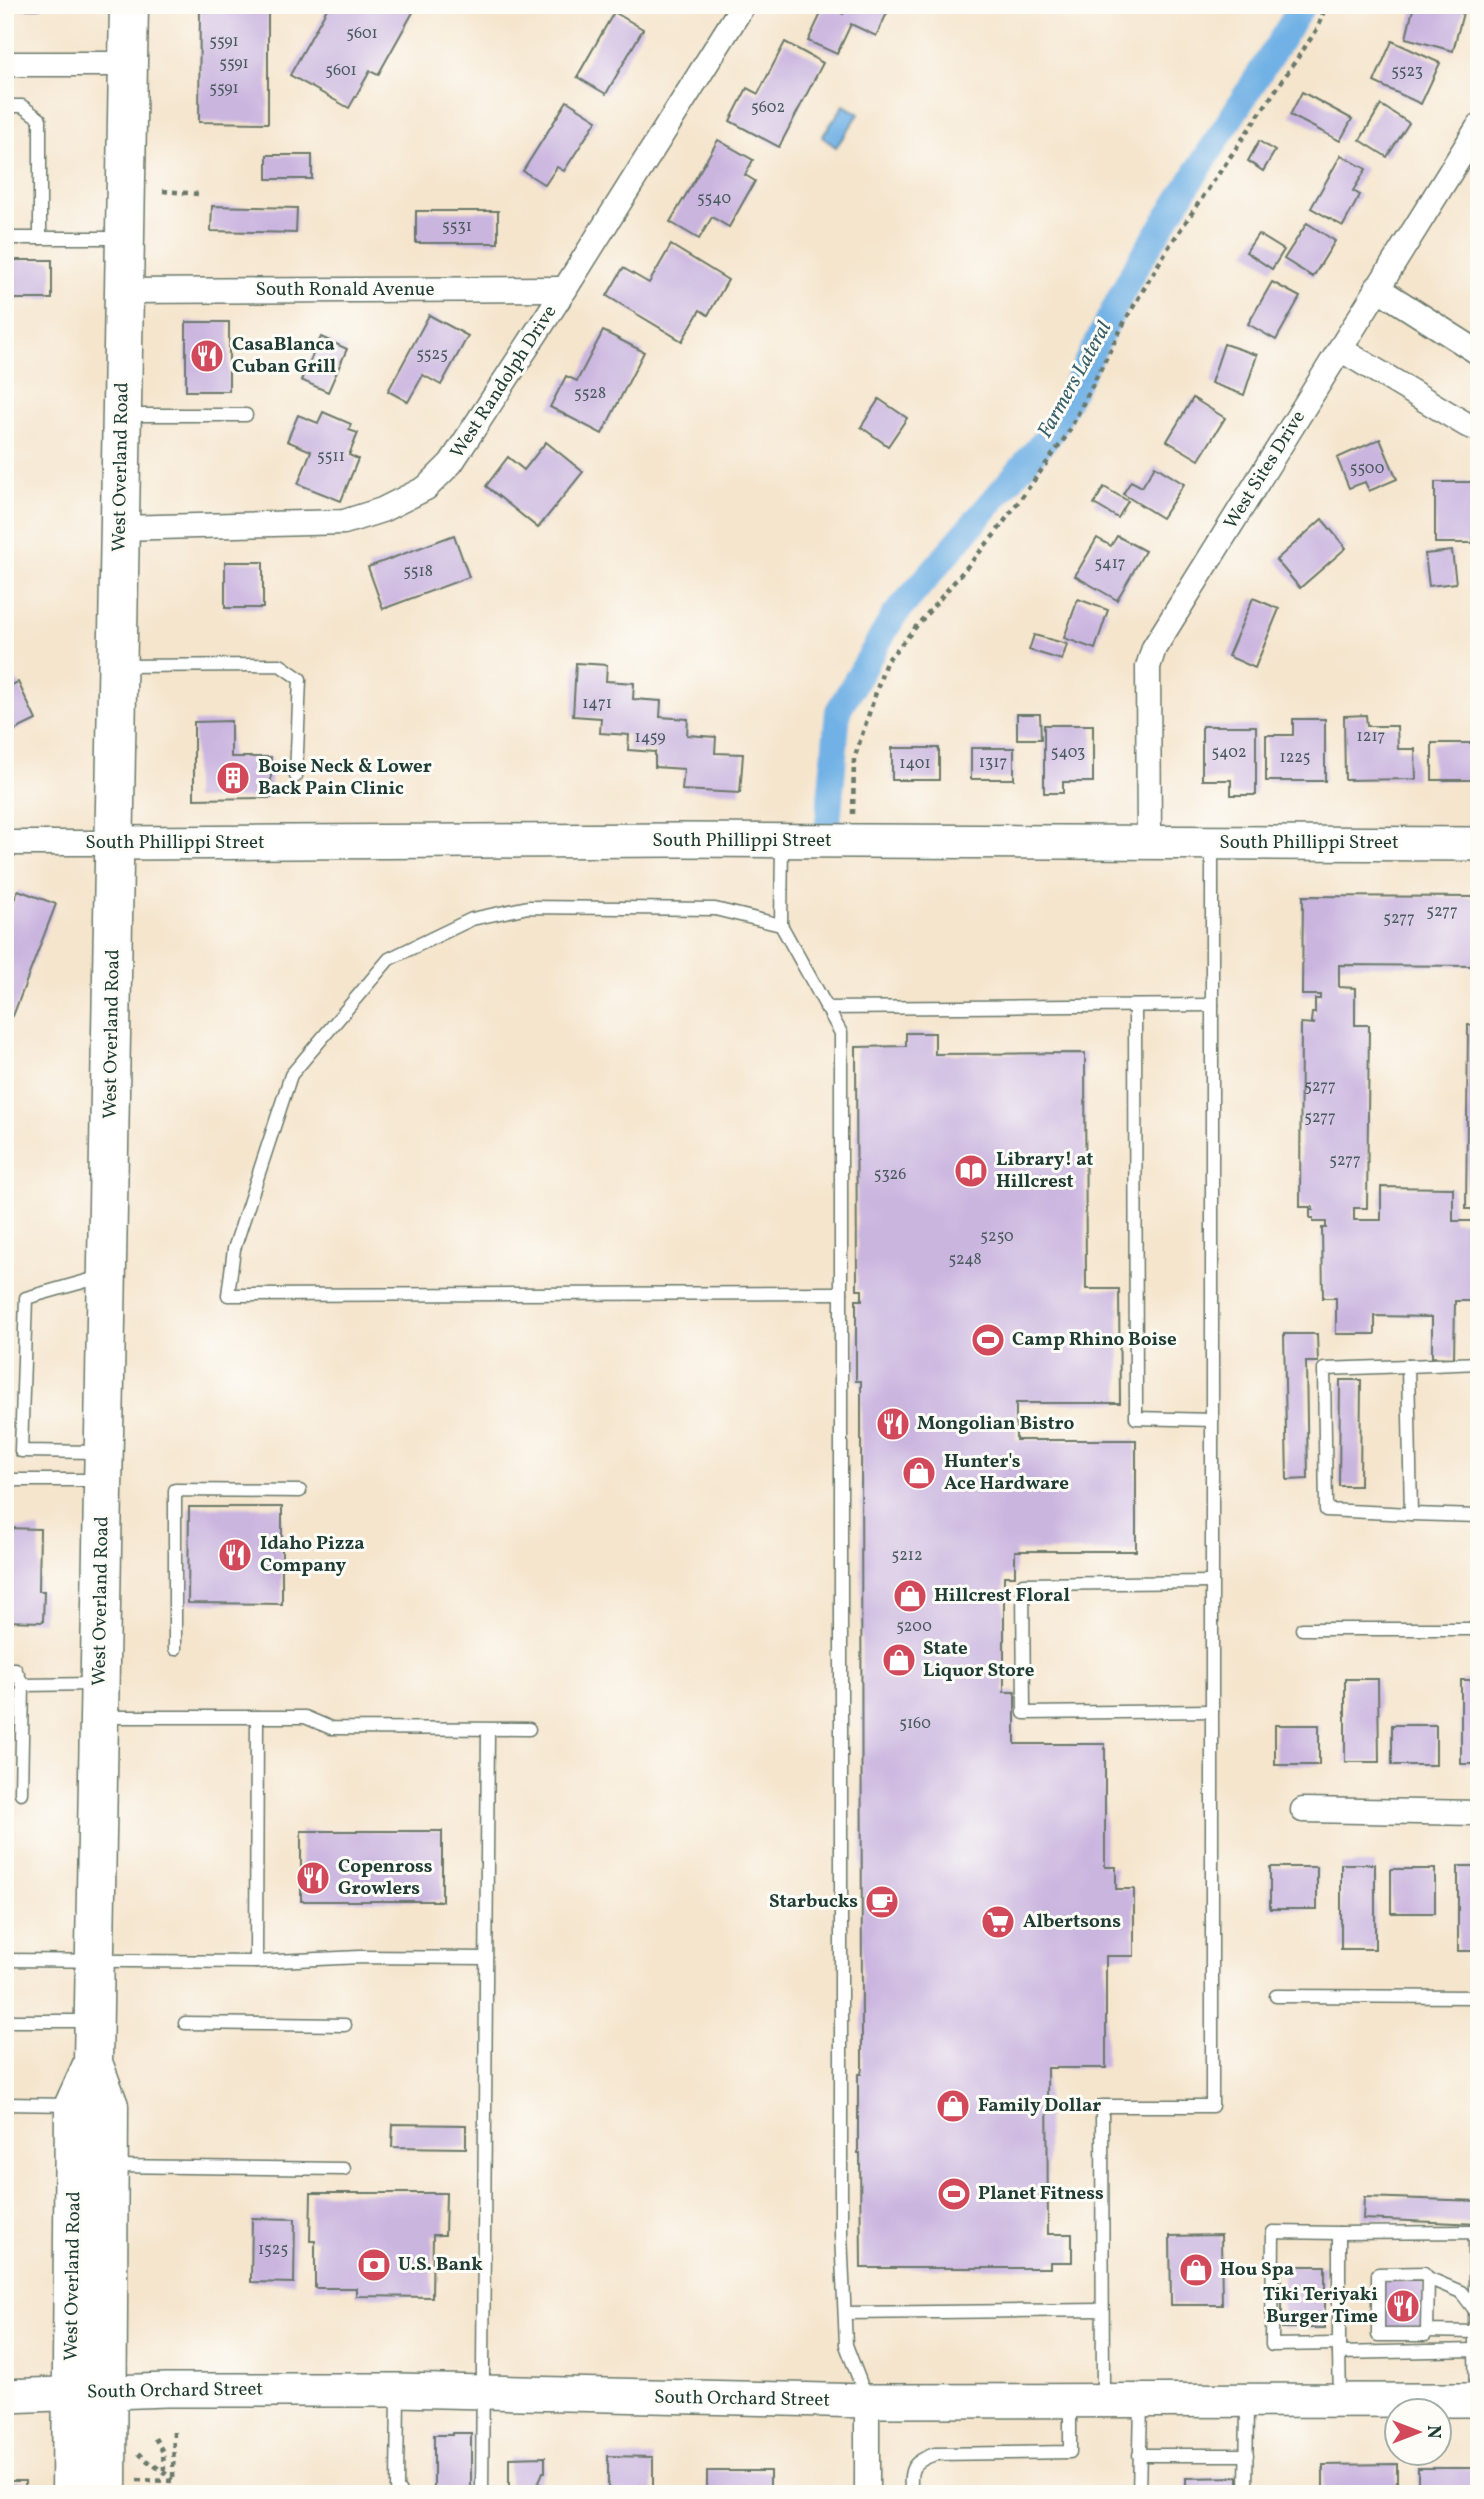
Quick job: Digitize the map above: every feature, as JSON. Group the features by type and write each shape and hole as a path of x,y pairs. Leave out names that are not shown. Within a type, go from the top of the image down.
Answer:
{"main road":[{"name":"West Overland Road","path":"71,2494 89,2392 108,2166 109,2105 93,2063 129,5"},
{"name":"South Phillippi Street","path":"115,843 852,841 1479,844"},
{"name":"West Overland Road","path":"93,2063 74,2105 89,2392 118,2487"},
{"name":"South Orchard Street","path":"5,2396 89,2392 398,2390 867,2401 1477,2400"}],"street":[{"name":"West Randolph Drive","path":"120,528 344,522 382,510 426,488 451,463 565,289 743,5"},
{"path":"5,64 128,64"},
{"name":"West Sites Drive","path":"1149,842 1150,658 1479,126"},
{"path":"1377,288 1479,353"},
{"name":"South Ronald Avenue","path":"124,291 565,289"},
{"path":"1340,349 1467,425 1479,429"},
{"name":"South Phillippi Street","path":"5,843 115,843"},
{"path":"1303,1810 1479,1813"},
{"path":"867,2401 867,2494"}],"lane":[{"path":"5,106 22,106 40,119 40,238"},
{"path":"5,238 125,238"},
{"path":"122,415 246,415"},
{"path":"118,666 280,665 300,679 296,776"},
{"path":"782,841 781,925 841,1033 841,2234 846,2345 867,2401"},
{"path":"911,2494 911,2471 916,2463 935,2454 1070,2452 1087,2400 1102,2311 1102,2105 1212,2105 1212,843"},
{"path":"781,925 715,909 528,907 471,919 389,959 291,1075 233,1249 228,1295 841,1293"},
{"path":"1135,1006 1136,1419 1212,1420"},
{"path":"826,1008 1212,1006"},
{"path":"104,1466 21,1451 26,1298 107,1275"},
{"path":"1479,1363 1324,1370 1326,1510 1479,1516"},
{"path":"1408,1366 1411,1514"},
{"path":"5,1479 104,1466"},
{"path":"175,1649 175,1490 300,1491"},
{"path":"1212,1582 1023,1584 1024,1713 1212,1710"},
{"path":"1302,1629 1479,1629"},
{"path":"5,1669 15,1669 23,1685 21,1793"},
{"path":"23,1685 100,1700 257,1717 305,1717 331,1728 529,1729"},
{"path":"256,1962 257,1717"},
{"path":"482,2494 488,1730"},
{"path":"5,1960 256,1962 360,1957 486,1958"},
{"path":"1276,1996 1479,1997"},
{"path":"5,2021 94,2021"},
{"path":"185,2023 345,2025"},
{"path":"5,2104 74,2105"},
{"path":"108,2166 344,2169"},
{"path":"1475,2350 1339,2349 1272,2344 1273,2232 1475,2232 1477,2400"},
{"path":"1339,2233 1340,2400"},
{"path":"1428,2278 1425,2335 1378,2335 1378,2274 1424,2273 1428,2278 1461,2292 1474,2309"},
{"path":"845,2313 1102,2311"},
{"path":"1427,2331 1475,2332"},
{"path":"398,2390 397,2488 401,2494"},
{"path":"1139,2494 1141,2399"},
{"path":"1246,2494 1247,2400"},
{"path":"1139,2455 1247,2455"}],"path":[{"path":"852,841 854,759 886,662 995,534 1067,435 1126,319 1168,248 1318,28 1326,5"},
{"path":"163,191 199,194"},
{"path":"174,2427 174,2482"},
{"path":"155,2438 163,2452 164,2470"},
{"path":"144,2459 150,2465 164,2470 174,2482"},
{"path":"118,2487 174,2482"}],"water":[{"path":"844,105 859,114 836,147 822,137"}],"building":[{"path":"5,5 39,5 39,9 5,9"},
{"path":"200,5 268,5 268,123 199,122"},
{"path":"329,5 417,5 378,75 370,71 349,108 290,75"},
{"path":"825,5 843,14 847,5 891,5 876,36 851,24 837,54 808,41"},
{"path":"1414,5 1465,5 1453,51 1406,38"},
{"path":"614,12 643,29 606,94 577,77"},
{"path":"1392,41 1440,63 1421,104 1374,82"},
{"path":"785,42 823,63 779,147 730,121 747,88 758,94"},
{"path":"1302,92 1352,119 1340,141 1290,115"},
{"path":"567,101 597,120 564,171 557,167 545,185 523,171"},
{"path":"1381,105 1409,123 1387,157 1360,140"},
{"path":"718,140 753,160 745,175 755,181 729,227 712,217 699,239 670,222"},
{"path":"1259,141 1275,151 1263,171 1248,161"},
{"path":"267,155 312,155 312,179 267,179"},
{"path":"1341,155 1366,169 1353,191 1360,195 1343,226 1311,208"},
{"path":"212,206 297,208 296,233 211,231"},
{"path":"416,211 498,211 498,243 416,243"},
{"path":"1307,223 1335,241 1313,277 1284,259"},
{"path":"1258,234 1284,250 1272,269 1246,252"},
{"path":"671,245 728,280 708,315 700,310 682,341 607,296 623,268 649,283"},
{"path":"5,260 52,260 52,299 5,299"},
{"path":"1272,282 1300,297 1276,340 1248,324"},
{"path":"429,315 468,336 441,385 423,375 408,402 388,391"},
{"name":"CasaBlanca Cuban Grill","path":"186,322 229,322 229,391 186,391"},
{"path":"603,331 644,352 602,434 550,407 566,376 577,381"},
{"path":"321,337 347,349 328,392 301,380"},
{"path":"1224,344 1257,355 1244,395 1211,383"},
{"path":"5,368 10,368 10,415 5,415"},
{"path":"1193,398 1225,418 1199,460 1167,441"},
{"path":"879,399 907,418 888,446 861,427"},
{"path":"323,412 351,424 349,430 358,433 349,455 358,459 341,501 298,484 311,451 287,441 298,415 318,423"},
{"path":"1380,439 1397,479 1369,491 1365,482 1349,488 1337,458"},
{"path":"546,442 583,472 538,528 486,486 508,457 524,470"},
{"path":"1155,466 1184,484 1162,518 1123,494 1131,481 1142,487"},
{"path":"1435,482 1473,482 1473,543 1435,543"},
{"path":"1104,487 1128,501 1118,518 1094,504"},
{"path":"1322,519 1346,548 1300,588 1276,560"},
{"path":"454,535 469,577 383,609 368,567"},
{"path":"1117,536 1145,551 1117,600 1075,576 1097,538 1111,546"},
{"path":"1452,551 1456,583 1429,586 1425,554"},
{"path":"225,562 263,562 263,608 225,608"},
{"path":"1253,598 1279,609 1255,668 1228,656"},
{"path":"1078,599 1108,610 1095,649 1064,638"},
{"path":"1034,635 1067,644 1062,660 1029,650"},
{"path":"576,663 607,665 606,681 634,683 633,699 661,701 660,717 688,719 687,735 716,737 715,753 743,754 740,793 682,790 684,769 655,767 655,752 628,750 629,735 600,733 601,718 573,716"},
{"path":"18,682 36,720 5,735 5,688"},
{"path":"1017,714 1040,714 1041,739 1017,739"},
{"path":"1366,715 1367,726 1397,726 1398,749 1415,749 1416,779 1345,780 1344,716"},
{"path":"1293,719 1325,719 1325,781 1266,781 1266,735 1293,735"},
{"name":"Boise Neck & Lower Back Pain Clinic","path":"231,721 231,757 271,757 271,798 194,799 194,722"},
{"path":"1044,725 1093,725 1093,782 1063,782 1063,793 1044,793"},
{"path":"1202,726 1256,726 1256,795 1231,795 1231,780 1202,780"},
{"path":"1432,743 1478,743 1478,780 1432,780"},
{"path":"892,748 939,748 939,780 892,780"},
{"path":"971,748 1014,748 1014,779 971,779"},
{"path":"18,890 56,904 13,1016 5,1013 5,924"},
{"path":"1303,896 1479,897 1479,966 1339,965 1339,987 1355,988 1355,1025 1369,1025 1367,1208 1354,1208 1354,1220 1381,1220 1381,1187 1453,1188 1453,1221 1479,1221 1479,1301 1455,1301 1454,1358 1432,1357 1432,1317 1375,1316 1375,1334 1336,1334 1336,1298 1323,1298 1322,1228 1326,1228 1326,1222 1313,1222 1310,1210 1313,1210 1313,1207 1300,1207 1301,1023 1315,1024 1311,1022 1312,1013 1315,1013 1315,999 1320,999 1320,995 1302,995"},
{"path":"1468,1025 1479,1025 1479,1209 1466,1209"},
{"path":"906,1033 935,1033 935,1054 1085,1053 1086,1289 1119,1289 1120,1403 1016,1403 1016,1440 1136,1440 1136,1551 1015,1551 1015,1576 1004,1576 1004,1692 1015,1692 1015,1744 1105,1744 1105,1867 1116,1867 1116,1889 1134,1889 1134,1956 1106,1956 1106,2068 1047,2068 1048,2234 1072,2234 1072,2262 1050,2262 1050,2268 861,2268 858,2074 861,2074 862,2068 861,1381 856,1381 856,1300 862,1300 862,1290 857,1290 856,1047 906,1046"},
{"path":"1284,1334 1317,1334 1318,1362 1306,1362 1308,1479 1287,1480"},
{"path":"1340,1380 1361,1380 1360,1486 1339,1486"},
{"name":"Idaho Pizza Company","path":"189,1507 282,1507 282,1604 188,1603"},
{"path":"5,1528 40,1529 39,1591 44,1591 43,1622 5,1621"},
{"path":"1345,1679 1378,1679 1379,1762 1345,1762"},
{"path":"1461,1680 1479,1680 1479,1764 1461,1764"},
{"path":"1275,1725 1319,1725 1319,1765 1275,1765"},
{"path":"1392,1725 1436,1725 1436,1765 1392,1765"},
{"path":"301,1831 442,1831 442,1901 301,1901"},
{"path":"1341,1864 1375,1864 1375,1949 1341,1949"},
{"path":"1458,1866 1479,1866 1479,1951 1458,1951"},
{"path":"1270,1867 1317,1867 1317,1909 1270,1909"},
{"path":"1391,1869 1435,1869 1435,1913 1391,1913"},
{"path":"393,2124 466,2125 466,2148 392,2147"},
{"name":"U.S. Bank","path":"311,2193 446,2193 445,2235 433,2235 432,2297 356,2296 356,2288 315,2288 315,2241 310,2241"},
{"path":"1364,2197 1479,2201 1479,2224 1363,2219"},
{"path":"252,2218 295,2219 294,2283 251,2282"},
{"name":"Hou Spa","path":"1221,2235 1222,2305 1171,2305 1170,2236"},
{"path":"1282,2266 1325,2266 1325,2328 1282,2328"},
{"name":"Tiki Teriyaki Burger Time","path":"1381,2280 1424,2280 1424,2332 1381,2332"},
{"path":"471,2433 471,2494 434,2494 434,2435"},
{"path":"608,2456 653,2457 653,2494 608,2494"},
{"path":"545,2457 545,2472 534,2494 509,2494 509,2458"},
{"path":"1382,2464 1382,2468 1397,2468 1397,2494 1323,2494 1323,2465"},
{"path":"1418,2468 1479,2468 1479,2494 1418,2494"},
{"path":"707,2471 770,2471 770,2494 707,2494"},
{"path":"1238,2477 1238,2494 1186,2494 1186,2478"},
{"path":"5,2481 25,2481 25,2494 5,2494"}],"waterway":[{"name":"Farmers Lateral","path":"828,824 838,711 893,617 1050,434 1134,270 1303,5"}],"place":[{"name":"CasaBlanca Cuban Grill","path":"207,356"},
{"name":"Boise Neck & Lower Back Pain Clinic","path":"233,778"},
{"name":"Library! at Hillcrest","path":"971,1171"},
{"name":"Camp Rhino Boise","path":"988,1340"},
{"name":"Mongolian Bistro","path":"893,1424"},
{"name":"Hunter's Ace Hardware","path":"919,1473"},
{"name":"Idaho Pizza Company","path":"235,1555"},
{"name":"Hillcrest Floral","path":"910,1596"},
{"name":"State Liquor Store","path":"899,1660"},
{"name":"Copenross Growlers","path":"313,1878"},
{"name":"Starbucks","path":"882,1902"},
{"name":"Albertsons","path":"998,1922"},
{"name":"Family Dollar","path":"953,2106"},
{"name":"Planet Fitness","path":"954,2194"},
{"name":"U.S. Bank","path":"374,2265"},
{"name":"Hou Spa","path":"1196,2270"},
{"name":"Tiki Teriyaki Burger Time","path":"1403,2306"}]}
